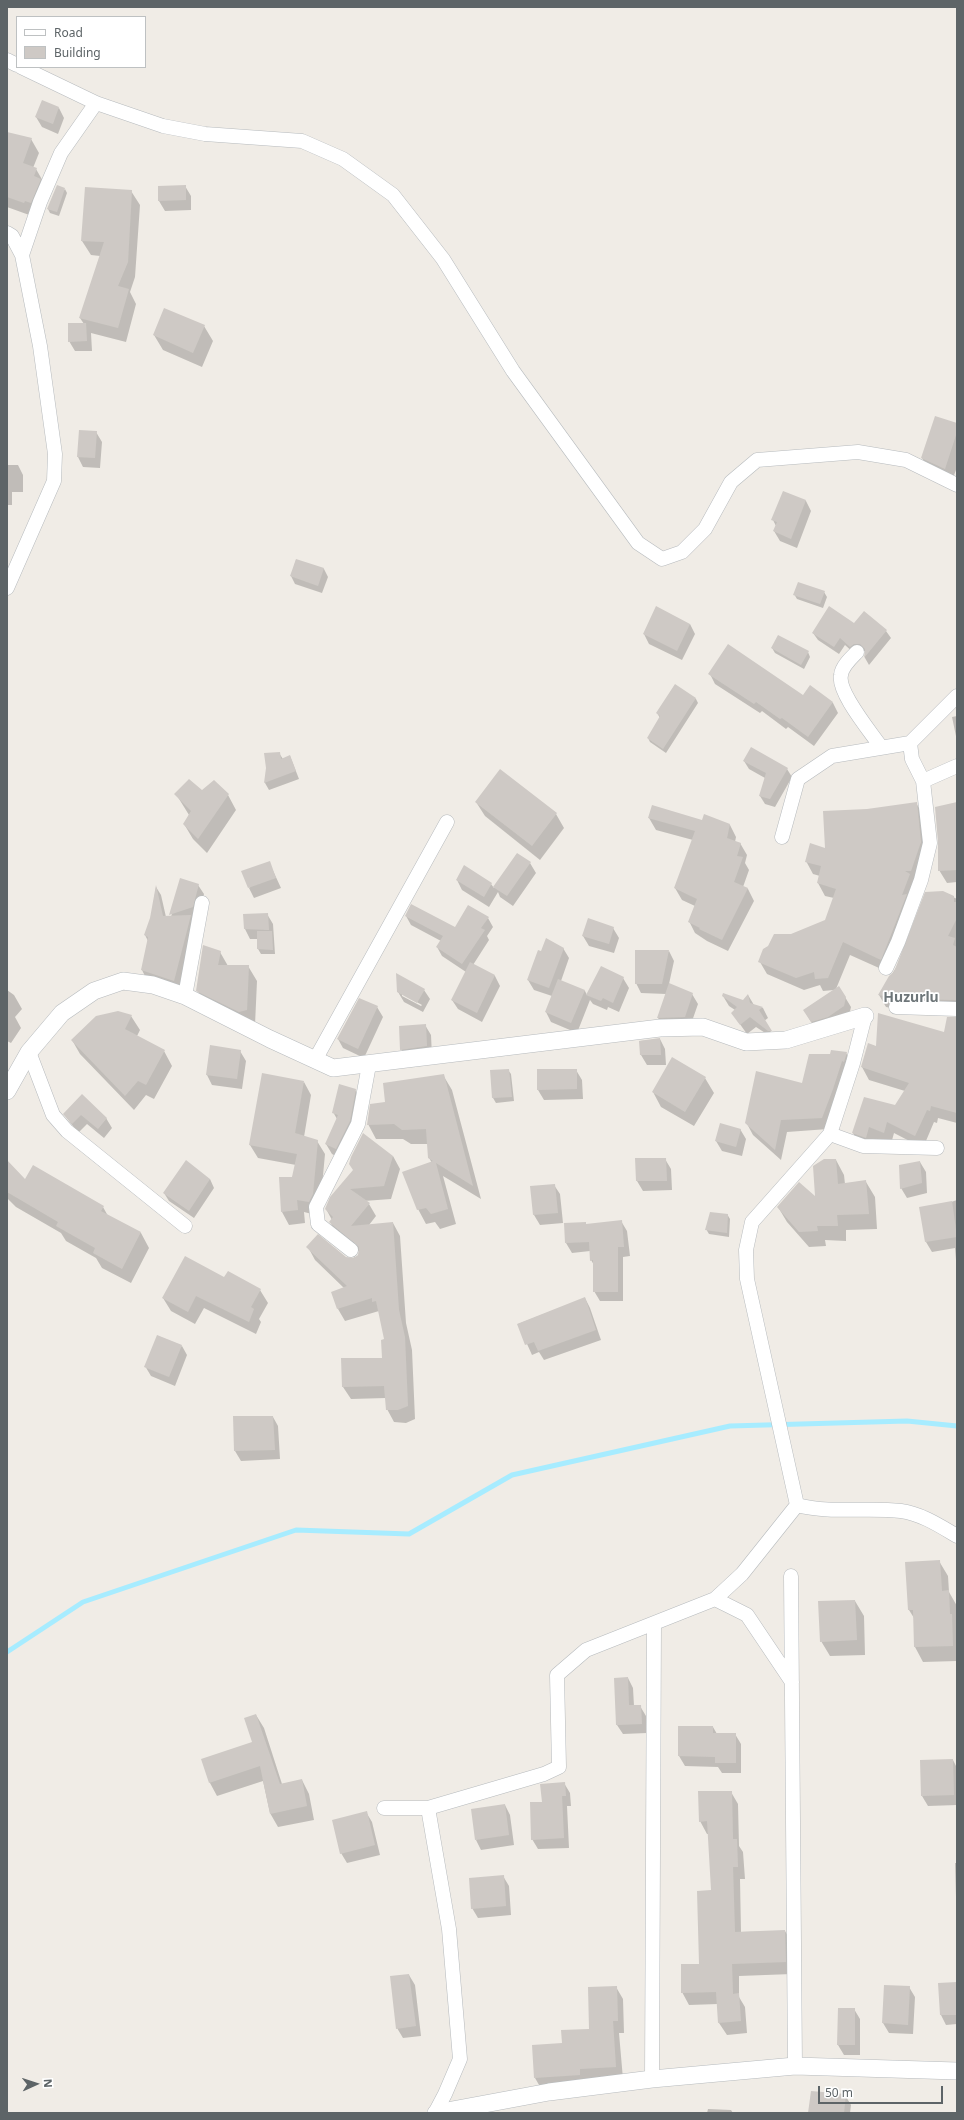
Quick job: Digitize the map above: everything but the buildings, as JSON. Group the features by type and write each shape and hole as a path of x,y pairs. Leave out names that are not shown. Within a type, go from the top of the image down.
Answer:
{"street":[{"path":"7,60 16,64"},
{"path":"23,68 96,103 163,126 204,134 302,141 343,159 393,194 444,259 513,371 638,543 662,559 682,552 705,529 731,482 757,460 858,452 906,460 957,485"},
{"path":"22,255 40,202 61,153 96,103"},
{"path":"7,233 12,236 22,255 40,346 55,454 54,481 8,581"},
{"path":"857,652 841,674 840,684 847,699 881,747"},
{"path":"782,837 798,779 832,756 910,743 957,696"},
{"path":"886,968 898,942 921,880 930,843 923,781 912,759 910,743"},
{"path":"923,781 957,766"},
{"path":"315,1060 447,822"},
{"path":"185,996 202,903"},
{"path":"7,1091 29,1052 62,1014 94,991 123,981 153,985 185,996 333,1068 370,1065 660,1028 703,1027 746,1042 786,1040 864,1016"},
{"path":"896,1007 957,1009"},
{"path":"798,1505 747,1279 746,1250 752,1222 830,1134 852,1063 864,1016"},
{"path":"29,1052 53,1115 67,1131 185,1226"},
{"path":"351,1250 318,1224 316,1207 358,1124 370,1065"},
{"path":"830,1134 863,1146 937,1148"},
{"path":"798,1505 812,1509 902,1511 932,1521 957,1536"},
{"path":"384,1808 428,1808 544,1774 559,1767 557,1675 586,1650 715,1599 742,1574 798,1505"},
{"path":"791,1576 795,2066"},
{"path":"715,1599 747,1614 792,1682"},
{"path":"652,2079 654,1624"},
{"path":"428,1808 449,1929 460,2059 435,2113"},
{"path":"435,2113 549,2092 652,2079 795,2066 957,2071"}],"waterway":[{"path":"7,1652 83,1602 296,1530 409,1534 512,1475 730,1426 907,1421 957,1426"}],"district":[{"name":"Huzurlu","path":"911,998"}]}
